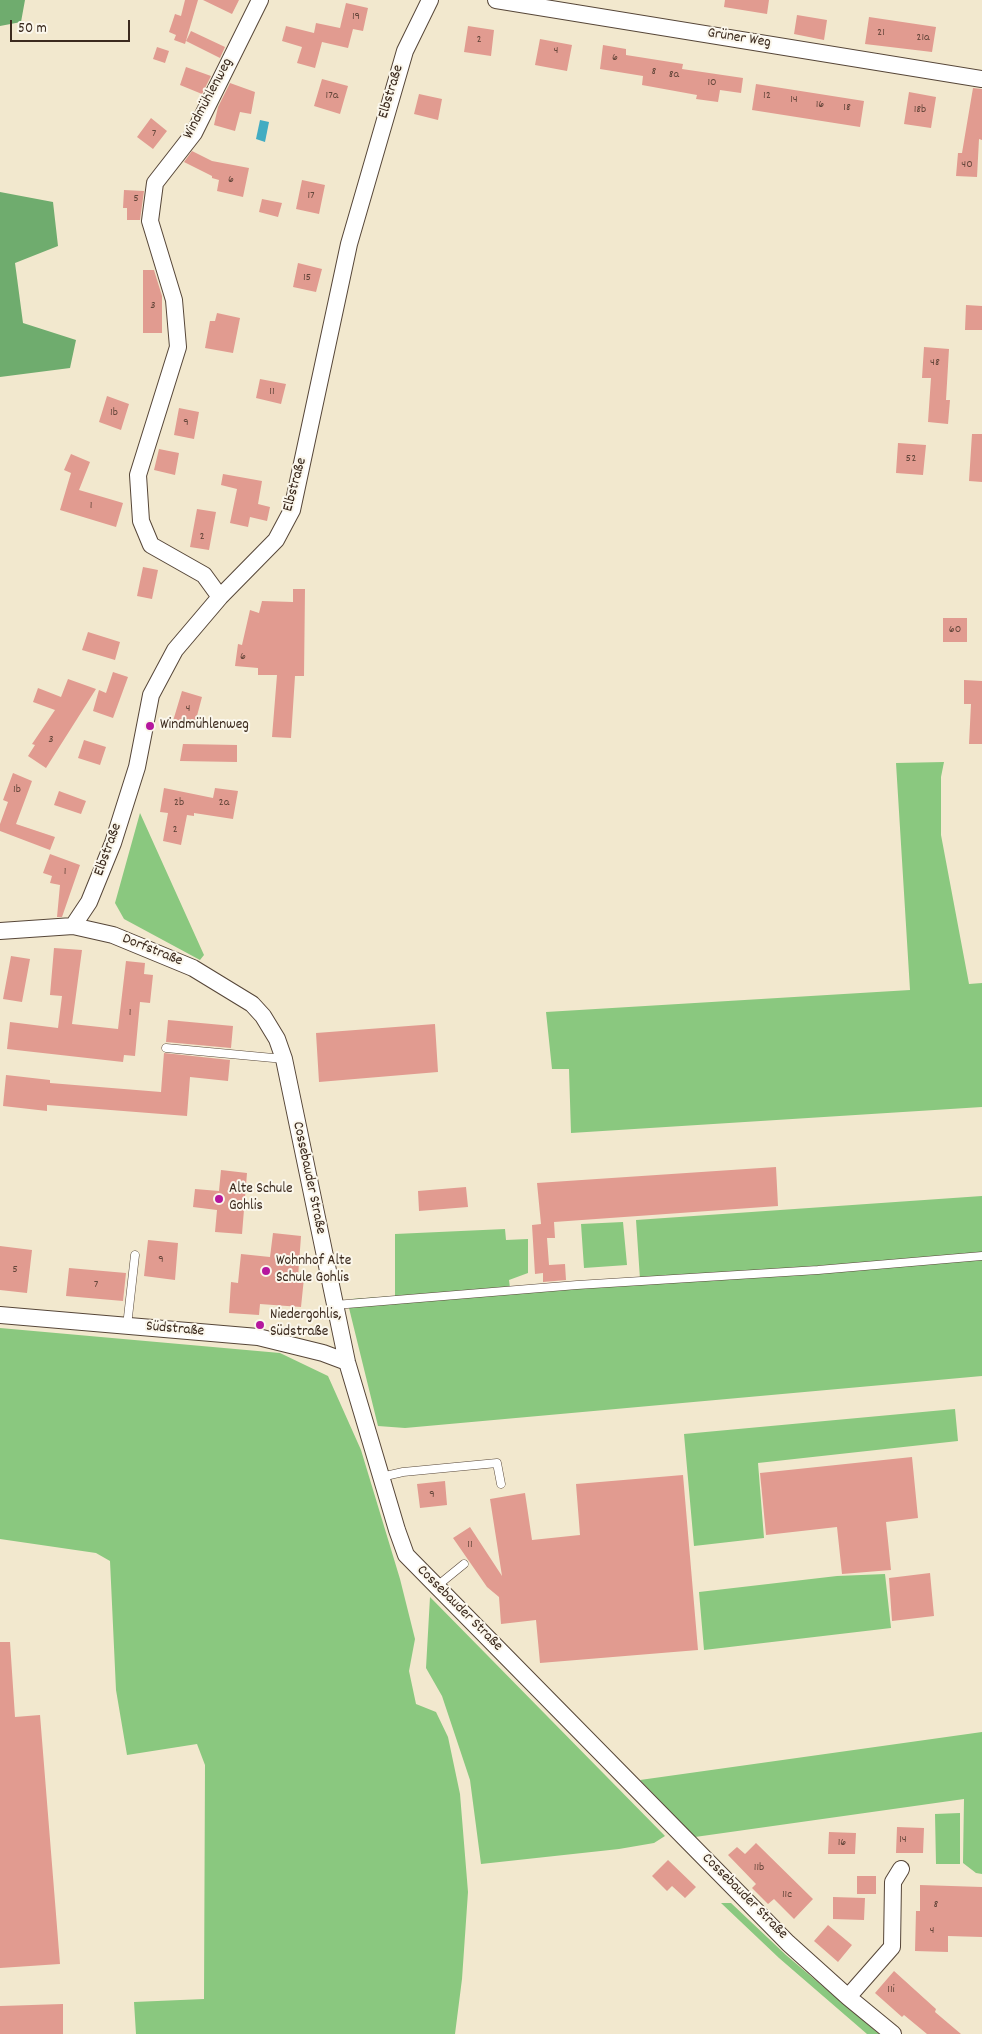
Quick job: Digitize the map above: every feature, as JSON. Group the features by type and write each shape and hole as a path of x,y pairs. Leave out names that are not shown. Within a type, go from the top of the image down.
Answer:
{"street":[{"name":"Windmühlenweg","path":"220,597 204,575 151,545 142,522 138,475 178,347 174,300 150,221 155,183 194,133 260,0"},
{"name":"Elbstraße","path":"73,926 89,902 114,843 137,767 151,694 174,650 220,597 276,540 292,510 348,244 404,51 430,0"},
{"name":"Grüner Weg","path":"496,0 982,79"},
{"name":"Dorfstraße","path":"0,930 73,926 113,935 192,968 252,1004 263,1016 277,1039"},
{"name":"Cossebauder Straße","path":"277,1039 284,1059 347,1362 406,1555 788,1943 848,1997 893,2034"},
{"name":"Südstraße","path":"0,1315 258,1337 323,1353 347,1362"},
{"path":"848,1997 892,1947 893,1882 901,1869"}],"lane":[{"path":"166,1048 284,1059"},
{"path":"127,1326 135,1255"},
{"path":"335,1305 586,1284 818,1270 982,1256"},
{"path":"381,1477 403,1472 497,1463 501,1484"},
{"path":"437,1586 464,1564"}],"green space":[{"path":"0,0 25,0 21,22 0,26"},
{"path":"0,192 53,202 58,246 15,263 23,323 76,340 70,368 0,377"},
{"path":"944,762 941,777 941,835 969,984 982,983 982,1107 571,1133 569,1069 552,1069 546,1012 910,990 896,763"},
{"path":"140,813 204,955 200,960 124,919 115,903"},
{"path":"982,1196 982,1376 405,1428 378,1426 349,1308 353,1306 351,1299 395,1296 395,1234 505,1229 506,1240 528,1239 528,1273 509,1280 510,1288 640,1279 636,1220"},
{"path":"623,1222 627,1265 584,1268 581,1224"},
{"path":"0,1328 280,1353 328,1376 361,1450 400,1579 415,1639 409,1671 416,1704 436,1712 448,1737 460,1794 468,1892 462,1979 455,2034 136,2034 134,2002 204,1999 205,1765 197,1744 127,1755 116,1690 110,1561 96,1553 0,1539"},
{"path":"955,1409 958,1441 758,1463 764,1538 694,1546 684,1434"},
{"path":"885,1574 891,1628 704,1650 699,1592 837,1576"},
{"path":"430,1597 665,1836 654,1843 619,1849 481,1864 470,1780 442,1696 426,1668"},
{"path":"982,1732 982,1874 976,1873 963,1863 964,1799 695,1837 640,1780"},
{"path":"960,1813 960,1864 936,1864 935,1814"},
{"path":"721,1903 731,1903 786,1955 879,2034 867,2034 779,1958"}],"water":[{"path":"260,120 269,122 265,142 256,139"}],"building":[{"path":"185,0 198,0 185,44 174,40 176,35 169,32 175,14 181,16"},
{"path":"203,0 239,0 232,14"},
{"path":"725,0 769,0 767,14 724,7"},
{"path":"346,3 368,8 363,31 353,29 348,48 322,42 315,68 297,63 302,47 282,41 286,26 314,33 316,23 340,28"},
{"path":"797,15 827,20 824,40 794,34"},
{"path":"869,17 936,27 932,52 865,44"},
{"path":"468,26 494,30 491,56 464,52"},
{"path":"191,31 225,47 220,58 186,41"},
{"path":"540,39 572,45 567,71 535,65"},
{"path":"603,45 626,49 626,55 683,64 682,69 743,78 741,93 720,90 718,102 696,99 697,95 642,85 643,76 600,69"},
{"path":"157,47 169,51 165,63 153,59"},
{"path":"186,67 211,76 202,94 180,85"},
{"path":"322,79 348,86 340,114 314,106"},
{"path":"230,83 255,92 251,114 240,112 235,131 214,125 218,107"},
{"path":"756,84 864,101 860,127 752,110"},
{"path":"973,88 982,89 982,140 979,139 977,177 956,176 958,153 962,153"},
{"path":"909,92 936,97 931,128 904,124"},
{"path":"419,94 442,99 438,120 414,114"},
{"path":"151,118 167,131 153,149 137,137"},
{"path":"192,151 212,161 249,168 243,197 217,191 219,180 184,162"},
{"path":"302,180 325,185 319,214 296,209"},
{"path":"124,190 144,191 140,220 127,220 127,208 123,208"},
{"path":"262,199 282,203 278,217 259,212"},
{"path":"298,263 322,269 316,292 293,287"},
{"path":"143,270 154,270 162,296 162,333 143,333"},
{"path":"966,305 982,306 982,330 965,330"},
{"path":"217,313 240,318 233,353 205,348 210,321 215,321"},
{"path":"924,347 949,349 946,400 950,400 948,424 928,422 931,378 922,378"},
{"path":"260,379 286,384 281,404 256,398"},
{"path":"107,396 129,404 121,430 99,422"},
{"path":"179,408 199,412 194,439 174,435"},
{"path":"972,434 982,434 982,482 969,481"},
{"path":"898,443 926,445 923,475 896,473"},
{"path":"159,449 179,453 175,475 154,470"},
{"path":"71,454 90,462 79,490 123,503 116,527 60,510 71,473 64,470"},
{"path":"223,474 262,481 258,504 270,507 267,521 250,517 248,527 230,523 237,489 221,485"},
{"path":"197,509 216,512 209,550 190,547"},
{"path":"143,567 158,570 152,599 137,596"},
{"path":"293,589 305,589 304,676 295,676 291,738 272,737 277,675 258,675 258,668 235,666 238,644 242,645 250,610 259,613 262,601 293,602"},
{"path":"943,618 967,618 967,642 943,642"},
{"path":"88,632 120,642 115,660 82,650"},
{"path":"113,672 128,677 113,718 93,711 99,690 106,693"},
{"path":"68,679 96,689 46,768 28,756 35,745 32,744 55,710 33,702 38,688 61,697"},
{"path":"964,680 982,681 982,744 969,744 971,704 964,704"},
{"path":"182,691 202,697 194,727 173,721"},
{"path":"84,740 106,747 100,765 78,758"},
{"path":"183,744 237,745 237,762 180,761"},
{"path":"13,773 32,781 16,824 55,837 50,850 0,831 0,824 8,802 3,800"},
{"path":"164,788 213,798 215,788 238,791 233,819 194,813 194,816 187,815 181,845 163,841 168,813 160,812"},
{"path":"59,791 86,801 81,814 54,805"},
{"path":"50,854 80,865 62,917 57,917 60,885 50,883 52,876 43,873"},
{"path":"54,948 82,950 72,1024 118,1029 126,961 145,963 144,974 153,975 150,1003 140,1002 135,1056 124,1055 123,1062 7,1049 10,1022 58,1028 62,996 50,995"},
{"path":"11,956 30,959 22,1002 3,999"},
{"path":"168,1020 233,1026 231,1048 166,1042"},
{"path":"435,1024 438,1072 319,1082 316,1033"},
{"path":"164,1053 230,1060 228,1081 190,1077 187,1116 47,1105 47,1111 3,1106 6,1075 50,1080 50,1083 161,1092"},
{"path":"776,1167 778,1206 554,1222 555,1238 547,1238 549,1265 565,1264 566,1280 543,1282 543,1273 535,1274 532,1225 541,1224 537,1183"},
{"name":"Alte Schule Gohlis","path":"221,1170 247,1173 242,1234 215,1232 217,1210 193,1207 195,1189 219,1191"},
{"path":"466,1187 468,1207 419,1211 418,1191"},
{"name":"Wohnhof Alte Schule Gohlis","path":"273,1233 301,1236 298,1277 304,1278 301,1307 260,1304 259,1315 229,1313 231,1282 238,1283 241,1254 270,1257"},
{"path":"148,1240 178,1243 175,1280 144,1276"},
{"path":"0,1246 32,1250 27,1293 0,1290"},
{"path":"69,1268 126,1273 123,1301 66,1296"},
{"path":"912,1457 918,1518 886,1522 891,1570 842,1574 837,1527 766,1535 760,1473"},
{"path":"683,1475 698,1650 540,1663 536,1620 501,1624 499,1597 487,1587 453,1538 470,1527 502,1576 490,1499 525,1493 532,1540 580,1535 576,1484"},
{"path":"445,1481 447,1505 420,1508 417,1484"},
{"path":"930,1573 934,1616 892,1621 889,1578"},
{"path":"0,1642 10,1642 15,1717 40,1715 60,1964 0,1968"},
{"path":"897,1827 924,1828 923,1853 896,1853"},
{"path":"829,1832 856,1833 855,1854 828,1854"},
{"path":"756,1843 813,1899 794,1919 774,1899 768,1904 752,1888 756,1884 728,1855 737,1847 745,1854"},
{"path":"668,1860 696,1887 685,1898 672,1886 667,1891 652,1876"},
{"path":"857,1876 876,1876 876,1894 857,1894"},
{"path":"920,1885 982,1887 982,1937 948,1936 948,1952 915,1951 916,1911 920,1911"},
{"path":"833,1897 865,1898 864,1920 833,1919"},
{"path":"828,1925 852,1945 838,1962 814,1941"},
{"path":"894,1971 936,2009 935,2012 961,2034 927,2034 904,2015 902,2017 875,1993"},
{"path":"63,2004 63,2034 0,2034 0,2006"}],"place":[{"name":"Windmühlenweg","path":"150,726"},
{"name":"Alte Schule Gohlis","path":"219,1199"},
{"name":"Wohnhof Alte Schule Gohlis","path":"266,1271"},
{"name":"Niedergohlis, Südstraße","path":"260,1325"}]}
